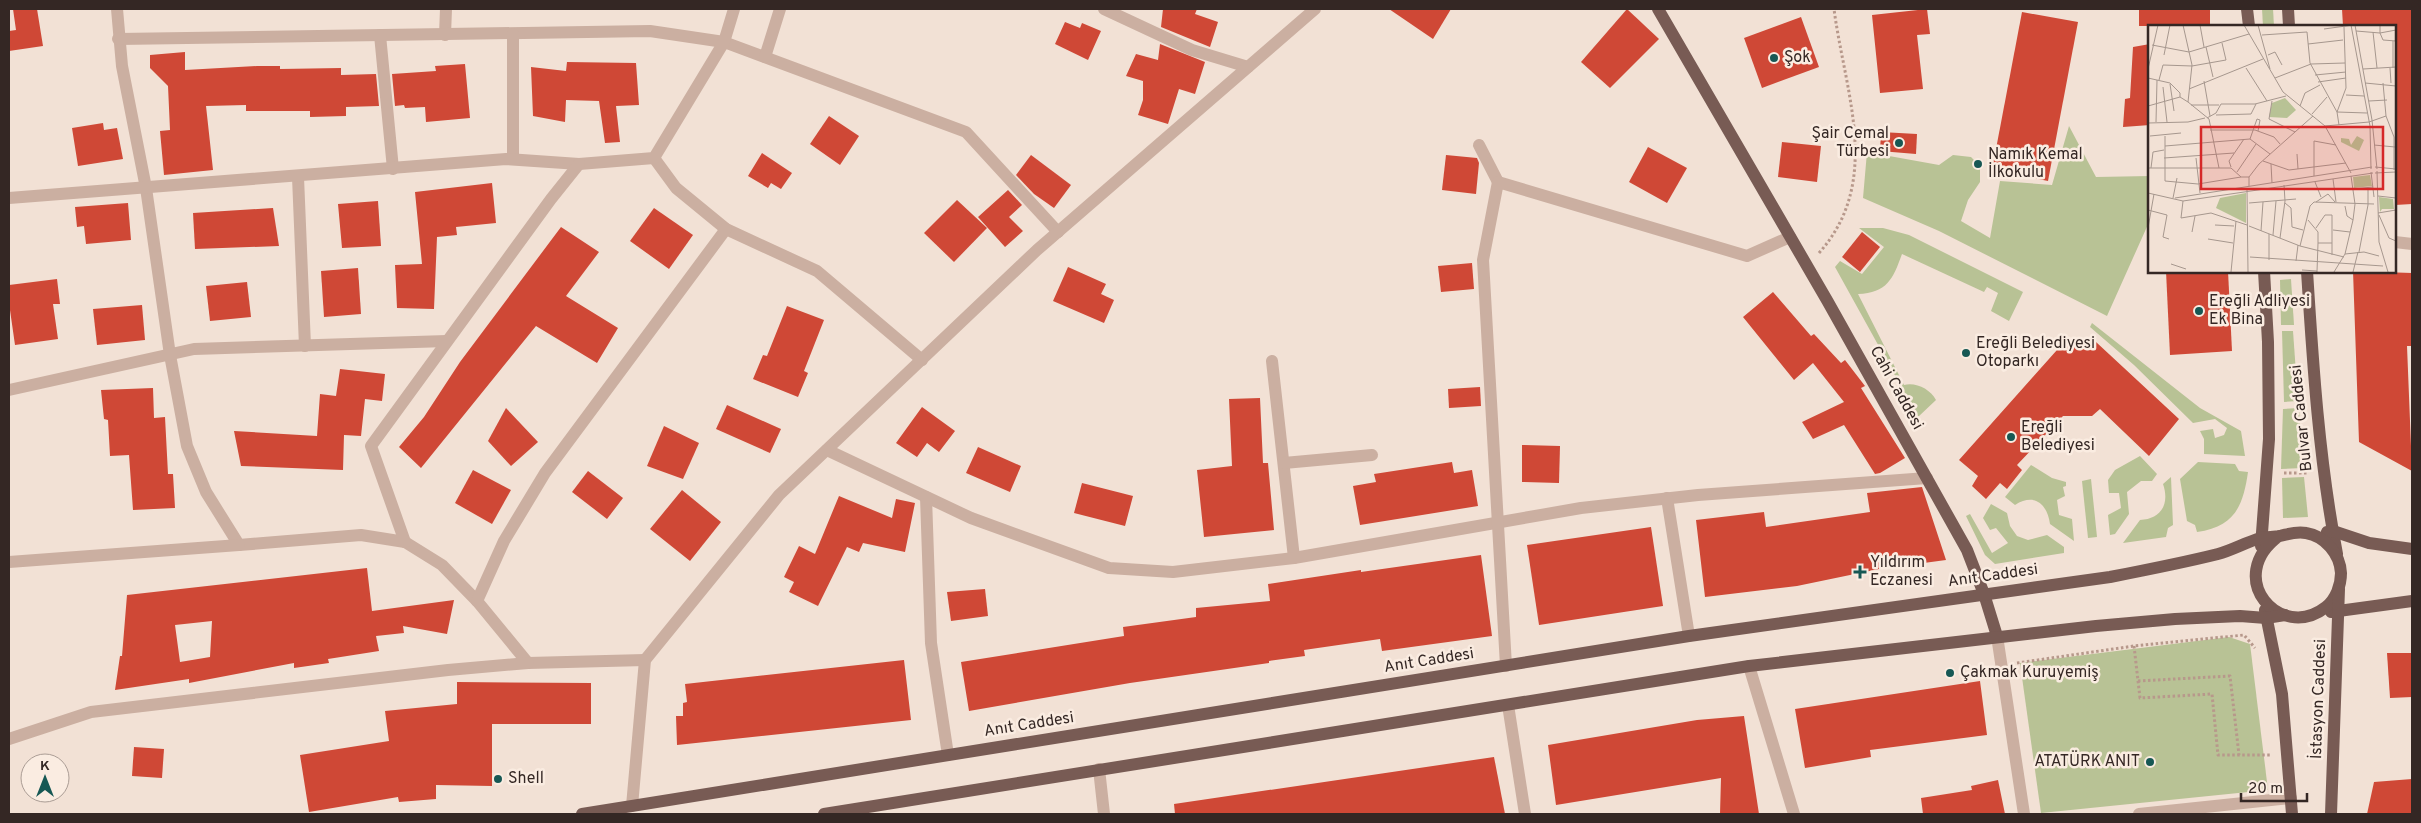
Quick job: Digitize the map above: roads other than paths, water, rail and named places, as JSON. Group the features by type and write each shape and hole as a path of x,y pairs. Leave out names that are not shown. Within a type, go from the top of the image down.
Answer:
{"main road":[{"name":"Cahi Caddesi","path":"1658,9 1808,267 1967,550 1984,594 1997,636"},
{"path":"2247,9 2249,25"},
{"path":"2288,9 2289,25"},
{"path":"2264,272 2268,342 2267,474 2260,556 2255,574 2256,583 2264,601 2282,694 2292,814"},
{"name":"Bulvar Caddesi","path":"2307,272 2316,409 2323,472 2339,561"},
{"path":"2260,556 2268,545 2279,536 2293,532 2333,531 2369,543 2412,549"},
{"path":"2307,533 2321,538 2332,548 2339,561 2340,584 2336,596 2319,612"},
{"name":"Anıt Caddesi","path":"582,814 631,812 948,754 1689,636 2110,577 2173,565 2221,553 2261,538 2279,536"},
{"name":"İstasyon Caddesi","path":"2331,814 2340,584"},
{"path":"2264,601 2273,609 2285,615 2296,617 2319,612 2339,612 2412,602"},
{"path":"824,814 1749,666 1997,636 2175,619 2240,616 2266,618 2285,615"}],"street":[{"path":"117,9 118,39 146,188 170,355 187,446 206,492 239,545"},
{"path":"445,35 446,9"},
{"path":"654,158 724,42 734,9"},
{"path":"765,57 780,9"},
{"path":"1104,9 1192,50 1248,67"},
{"path":"631,812 645,660 779,496 1058,232 1315,9"},
{"path":"118,39 650,31 724,42 966,132 1058,232"},
{"path":"512,160 513,34"},
{"path":"380,35 393,169"},
{"path":"1479,145 1498,182 1483,260 1506,666"},
{"path":"9,198 512,160 579,164 654,158"},
{"path":"654,158 676,188 726,229 817,271 922,360"},
{"path":"405,542 371,446 579,164"},
{"path":"298,177 305,346"},
{"path":"1498,182 1747,256 1790,237"},
{"path":"477,601 504,541 545,473 726,229"},
{"path":"2396,242 2412,244"},
{"path":"9,390 194,349 447,341"},
{"path":"1272,360 1294,558"},
{"path":"827,450 971,518 1109,568 1173,572 1294,558 1580,508 1667,498 1927,478"},
{"path":"1284,463 1372,455"},
{"path":"926,497 931,643 948,754"},
{"path":"1667,498 1689,636"},
{"path":"9,562 361,535 405,542 442,565 477,601 528,663"},
{"name":"Cahi Caddesi","path":"1997,636 2024,814"},
{"path":"9,739 91,712 448,670 528,663 645,660"},
{"path":"1749,666 1794,814"},
{"path":"1508,704 1525,814"},
{"path":"1099,769 1104,814"},
{"path":"2139,814 2216,810 2291,798"}],"place":[{"name":"Şok","path":"1774,58"},
{"name":"Şair Cemal Türbesi","path":"1899,143"},
{"name":"Namık Kemal İlkokulu","path":"1978,164"},
{"name":"Ereğli Adliyesi Ek Bina","path":"2199,311"},
{"name":"Ereğli Belediyesi Otoparkı","path":"1966,353"},
{"name":"Ereğli Belediyesi","path":"2011,437"},
{"name":"Yıldırım Eczanesi","path":"1860,572"},
{"name":"Çakmak Kuruyemiş","path":"1950,673"},
{"name":"ATATÜRK ANIT","path":"2150,762"},
{"name":"Shell","path":"498,779"}]}
